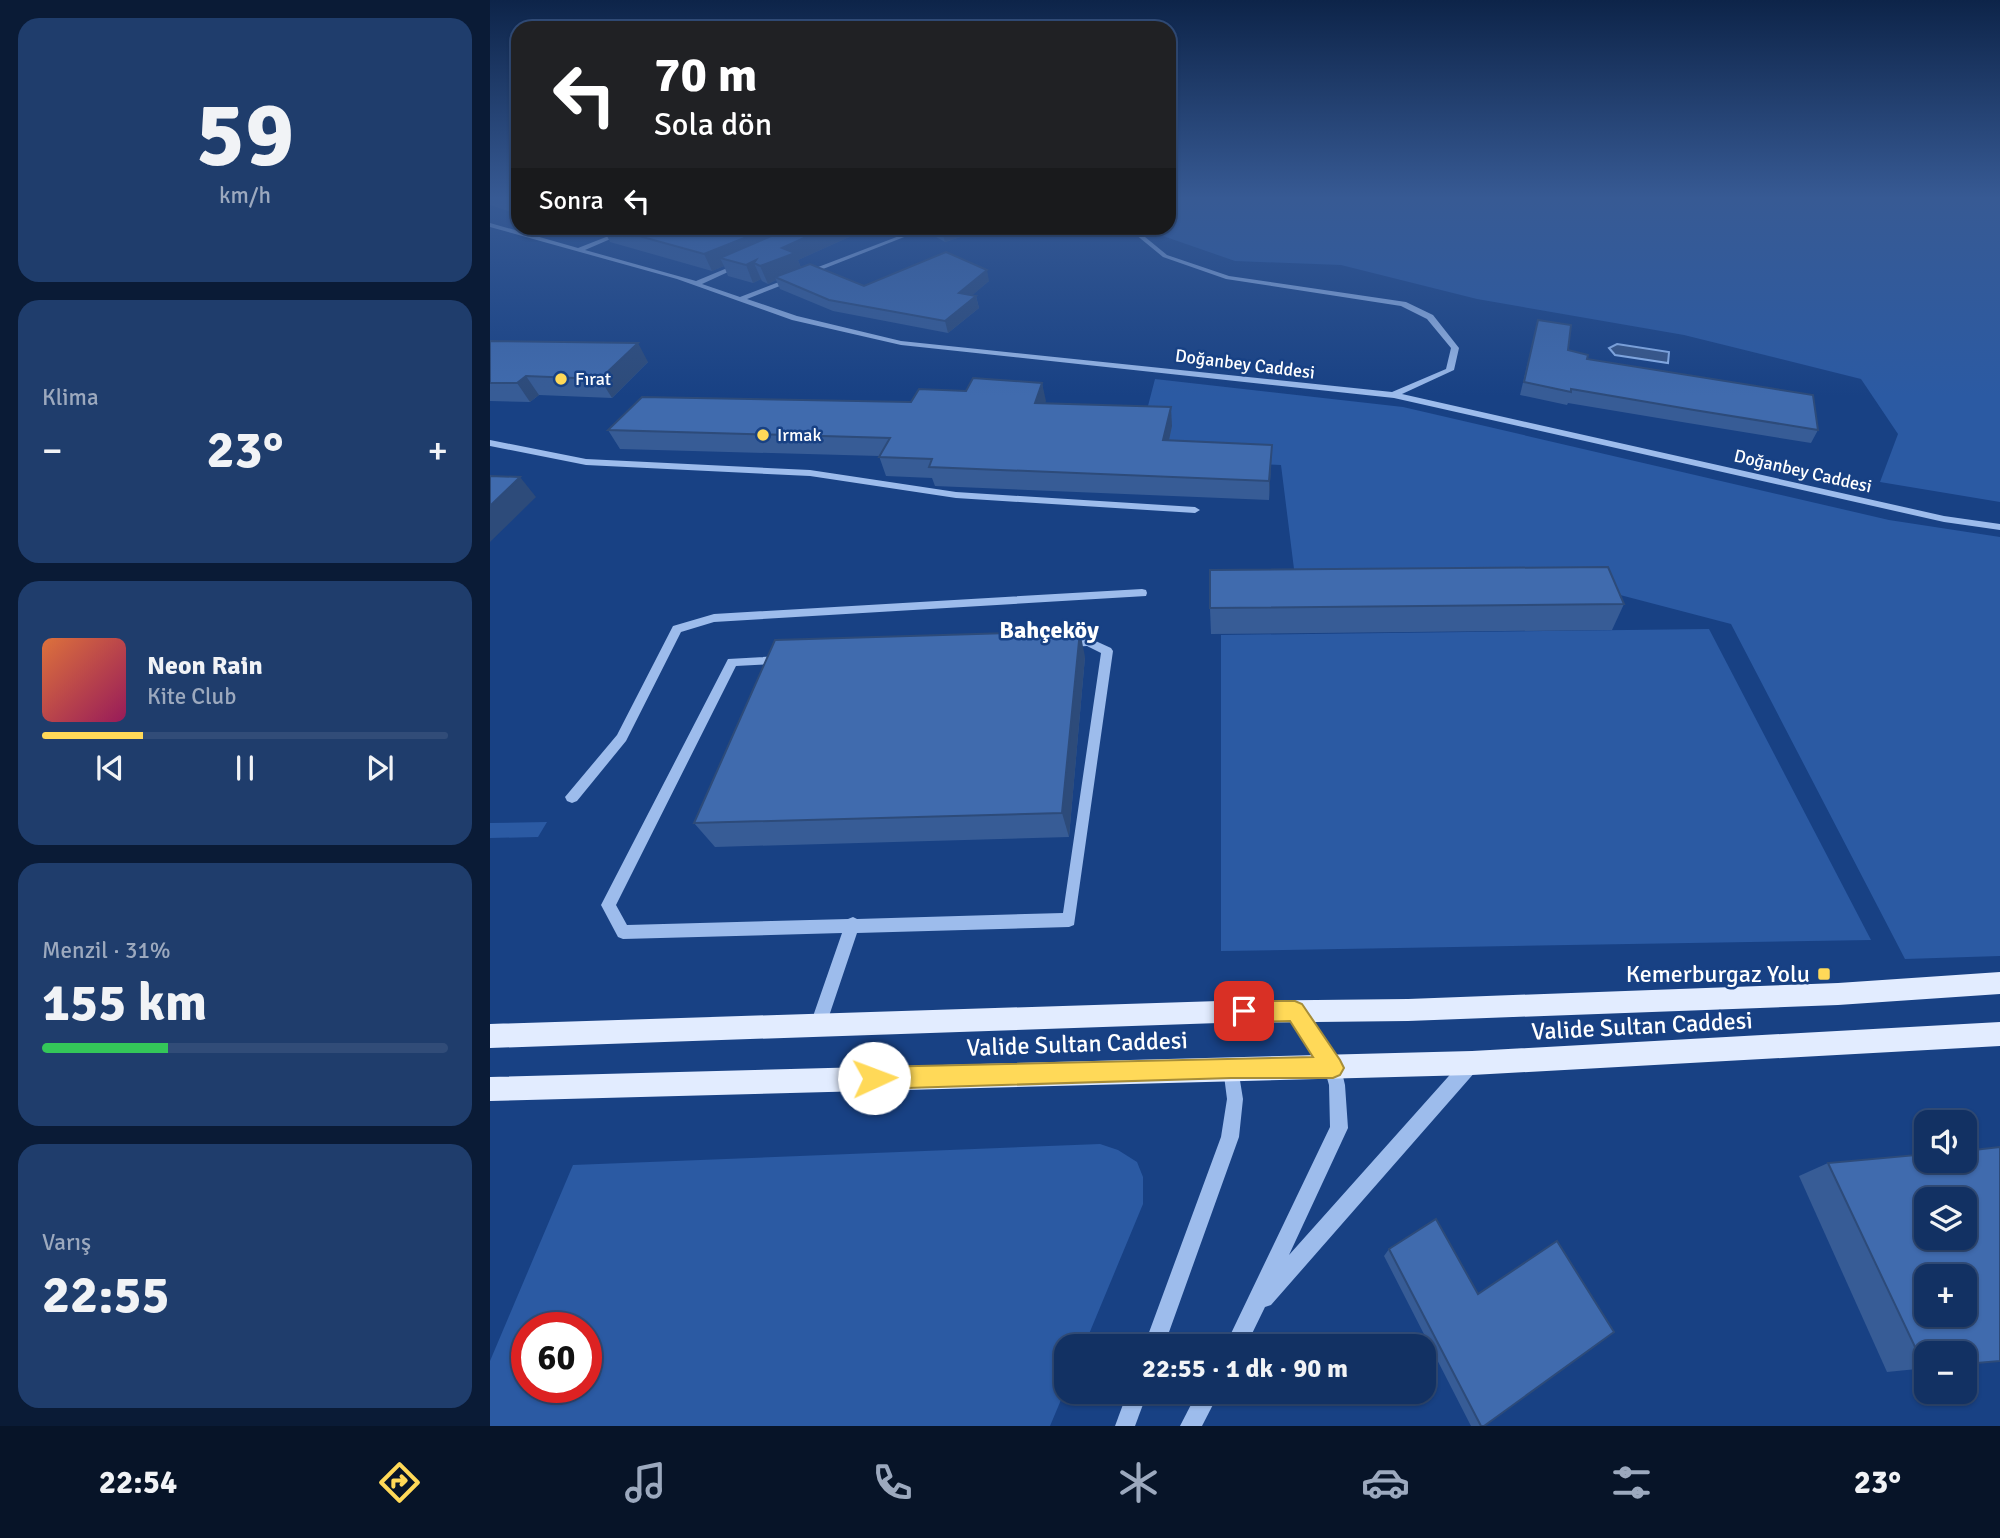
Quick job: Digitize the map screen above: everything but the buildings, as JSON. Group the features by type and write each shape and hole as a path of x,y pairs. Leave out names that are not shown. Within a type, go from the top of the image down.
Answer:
{"main road":[{"name":"Valide Sultan Caddesi","path":"490,1035 1422,1009 1838,994 2000,983"},
{"name":"Valide Sultan Caddesi","path":"490,1089 1472,1063 2000,1034"}],"street":[{"name":"Doğanbey Caddesi","path":"625,264 696,284 795,318 901,343 1184,372 1363,394 1394,395 1944,519 2000,527"},
{"path":"696,284 742,264"},
{"path":"740,299 832,264"},
{"path":"1187,264 1228,278 1403,304 1430,317 1455,348 1450,370 1394,395"},
{"path":"490,443 586,461 810,473 956,495 1195,510"},
{"path":"572,797 622,738 677,629 714,618 1142,593"},
{"path":"1089,642 1107,651 1069,920 853,925 623,932 608,905 732,662 1089,642"},
{"path":"818,1025 853,925"},
{"path":"1241,1334 1339,1128 1338,1085 1333,1068 1295,1011"},
{"path":"1255,1308 1472,1063"},
{"path":"1158,1334 1230,1137 1235,1099 1231,1068"},
{"path":"1125,1426 1133,1404"},
{"path":"1190,1426 1203,1404"}],"shaded area":[{"path":"1302,264 2000,264 2000,502 1880,482 1898,434 1861,379 1684,335 1477,299 1341,265"},
{"path":"1617,344 1669,352 1668,363 1615,355 1609,348"},
{"path":"1155,379 1403,407 1889,520 2000,537 2000,956 1905,959 1731,624 1601,590 1296,585 1281,465 1165,459 1143,425"},
{"path":"1709,629 1871,940 1221,951 1221,635"},
{"path":"547,822 538,837 490,838 490,823"},
{"path":"1100,1144 1118,1150 1137,1162 1143,1177 1143,1204 1089,1334 1054,1334 1054,1404 1059,1404 1050,1426 490,1426 490,1361 573,1165"}],"place":[{"name":"Fırat","path":"561,379"},
{"name":"Irmak","path":"763,435"},
{"name":"Kemerburgaz Yolu","path":"1824,974"}],"district":[{"name":"Bahçeköy","path":"1049,630"}],"route":[{"path":"874,1078 1231,1068 1333,1068 1295,1011 1244,1011"}]}
